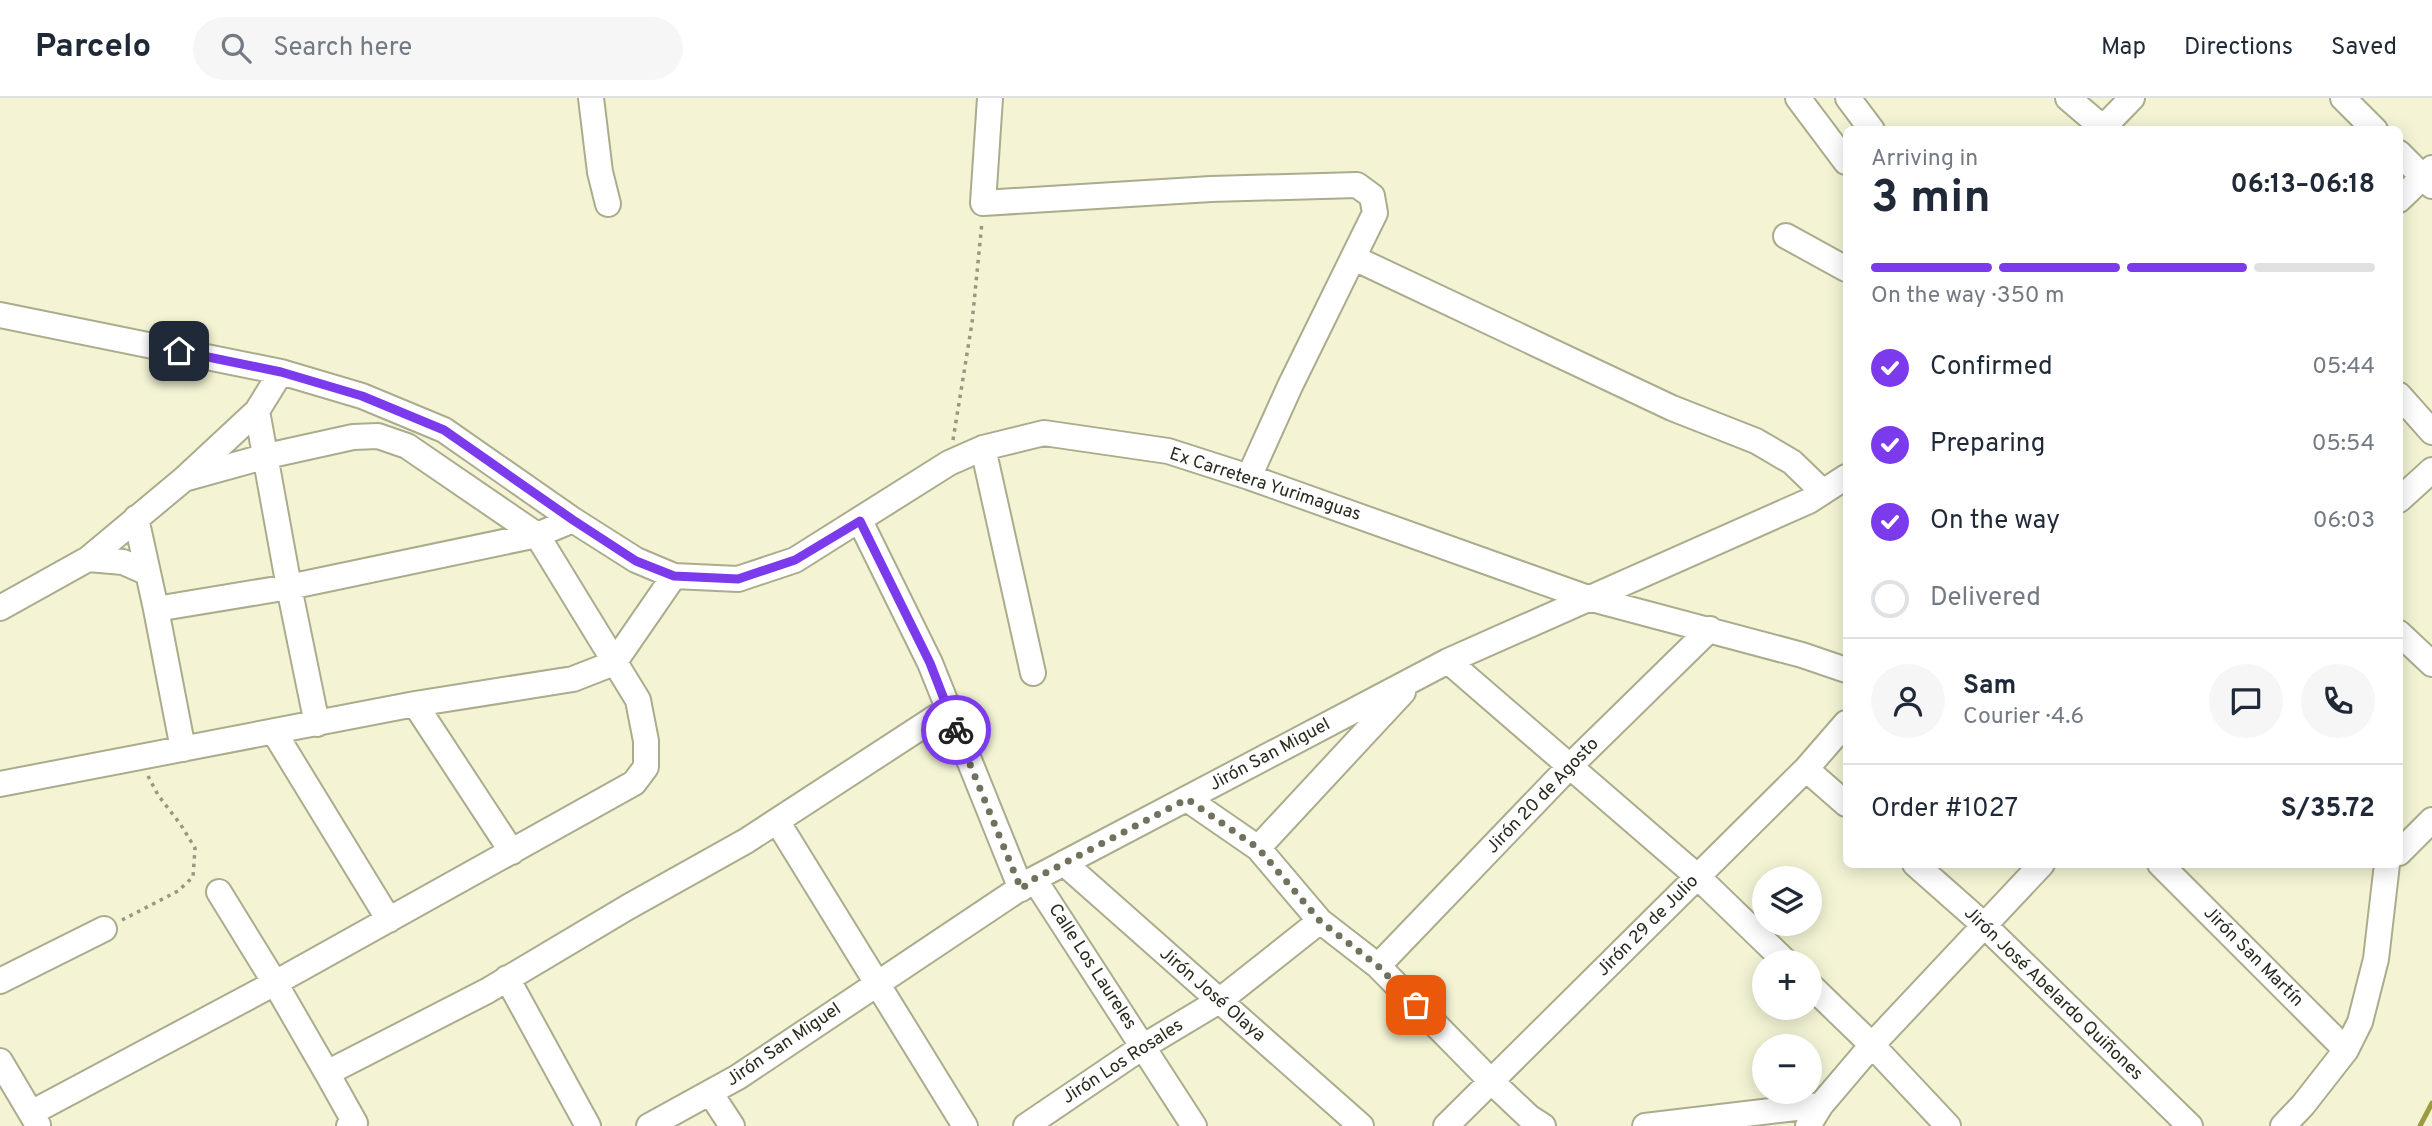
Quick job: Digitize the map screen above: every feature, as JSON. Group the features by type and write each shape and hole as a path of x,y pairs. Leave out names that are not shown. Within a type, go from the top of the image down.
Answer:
{"street":[{"path":"591,98 600,172 608,204"},
{"path":"990,98 984,203 1211,189 1357,185 1372,196 1376,213 1290,386 1250,477"},
{"path":"1798,98 1843,158"},
{"path":"1848,98 1869,126"},
{"path":"2068,98 2112,125 2132,98"},
{"path":"2343,98 2371,126"},
{"path":"2403,156 2429,177 2403,197"},
{"path":"1786,236 1843,267"},
{"path":"1354,258 1672,408 1756,441 1793,462 1823,492"},
{"name":"Ex Carretera Yurimaguas","path":"0,315 281,372 362,396 444,430 636,561 674,576 738,579 795,560 949,463 984,448 1044,433 1168,451 1250,477 1588,598 1802,654 1843,669"},
{"path":"0,608 88,559 184,479 257,411 281,372"},
{"path":"2403,399 2432,432"},
{"path":"257,411 317,724"},
{"path":"1,1063 35,1120 634,783 646,767 646,741 638,701 537,535 407,446 378,436 353,437 267,456 184,479"},
{"path":"984,448 1033,673"},
{"path":"2403,496 2432,470"},
{"name":"Jirón San Miguel","path":"649,1126 710,1094 1027,884 1063,863 1448,661 1809,501 1843,479"},
{"path":"136,518 183,749"},
{"path":"156,609 289,587 537,535 573,520"},
{"name":"Calle Los Laureles","path":"860,521 930,663 947,710 1027,884 1144,1046 1194,1126"},
{"path":"88,559 123,562 148,573"},
{"path":"0,784 415,704 573,679 614,663 674,576"},
{"name":"Jirón 20 de Agosto","path":"1378,966 1569,768 1710,629"},
{"path":"2403,637 2432,664"},
{"path":"1448,661 1698,877 1774,950"},
{"path":"1258,848 1415,679"},
{"path":"415,704 512,852"},
{"path":"327,1073 487,991 746,841 947,710"},
{"name":"Jirón 29 de Julio","path":"1446,1126 1806,769 1843,726"},
{"path":"274,732 389,920"},
{"path":"1806,769 1843,801"},
{"path":"1187,799 1258,848 1320,921 1378,966 1492,1082 1536,1122"},
{"path":"2403,849 2432,820"},
{"path":"777,821 965,1126"},
{"name":"Jirón José Olaya","path":"1063,863 1361,1126"},
{"name":"Jirón José Abelardo Quiñones","path":"1919,868 1983,925 2190,1126"},
{"path":"1645,1126 1814,1116 1872,1045 2038,868"},
{"name":"Jirón San Martín","path":"2164,868 2346,1050"},
{"path":"2283,1126 2346,1050 2360,1022 2376,959 2386,868"},
{"path":"219,892 355,1123 349,1126"},
{"name":"Jirón Los Rosales","path":"1027,1126 1144,1046 1219,1001 1320,921"},
{"path":"0,981 104,929"},
{"path":"507,978 588,1126"},
{"path":"1822,997 1948,1126"},
{"path":"710,1094 732,1126"}],"path":[{"path":"949,463 972,323 984,203"},
{"path":"104,929 178,891 193,877 195,848 158,795 149,777 145,756"}],"waterway":[{"path":"2420,1126 2432,1103"}],"way so far":[{"path":"956,730 1021,889 1034,879 1187,799 1258,848 1320,921 1378,966 1416,1005"}],"route":[{"path":"179,351 281,372 362,396 444,430 636,561 674,576 738,579 795,560 860,521 930,663 956,730"}]}
